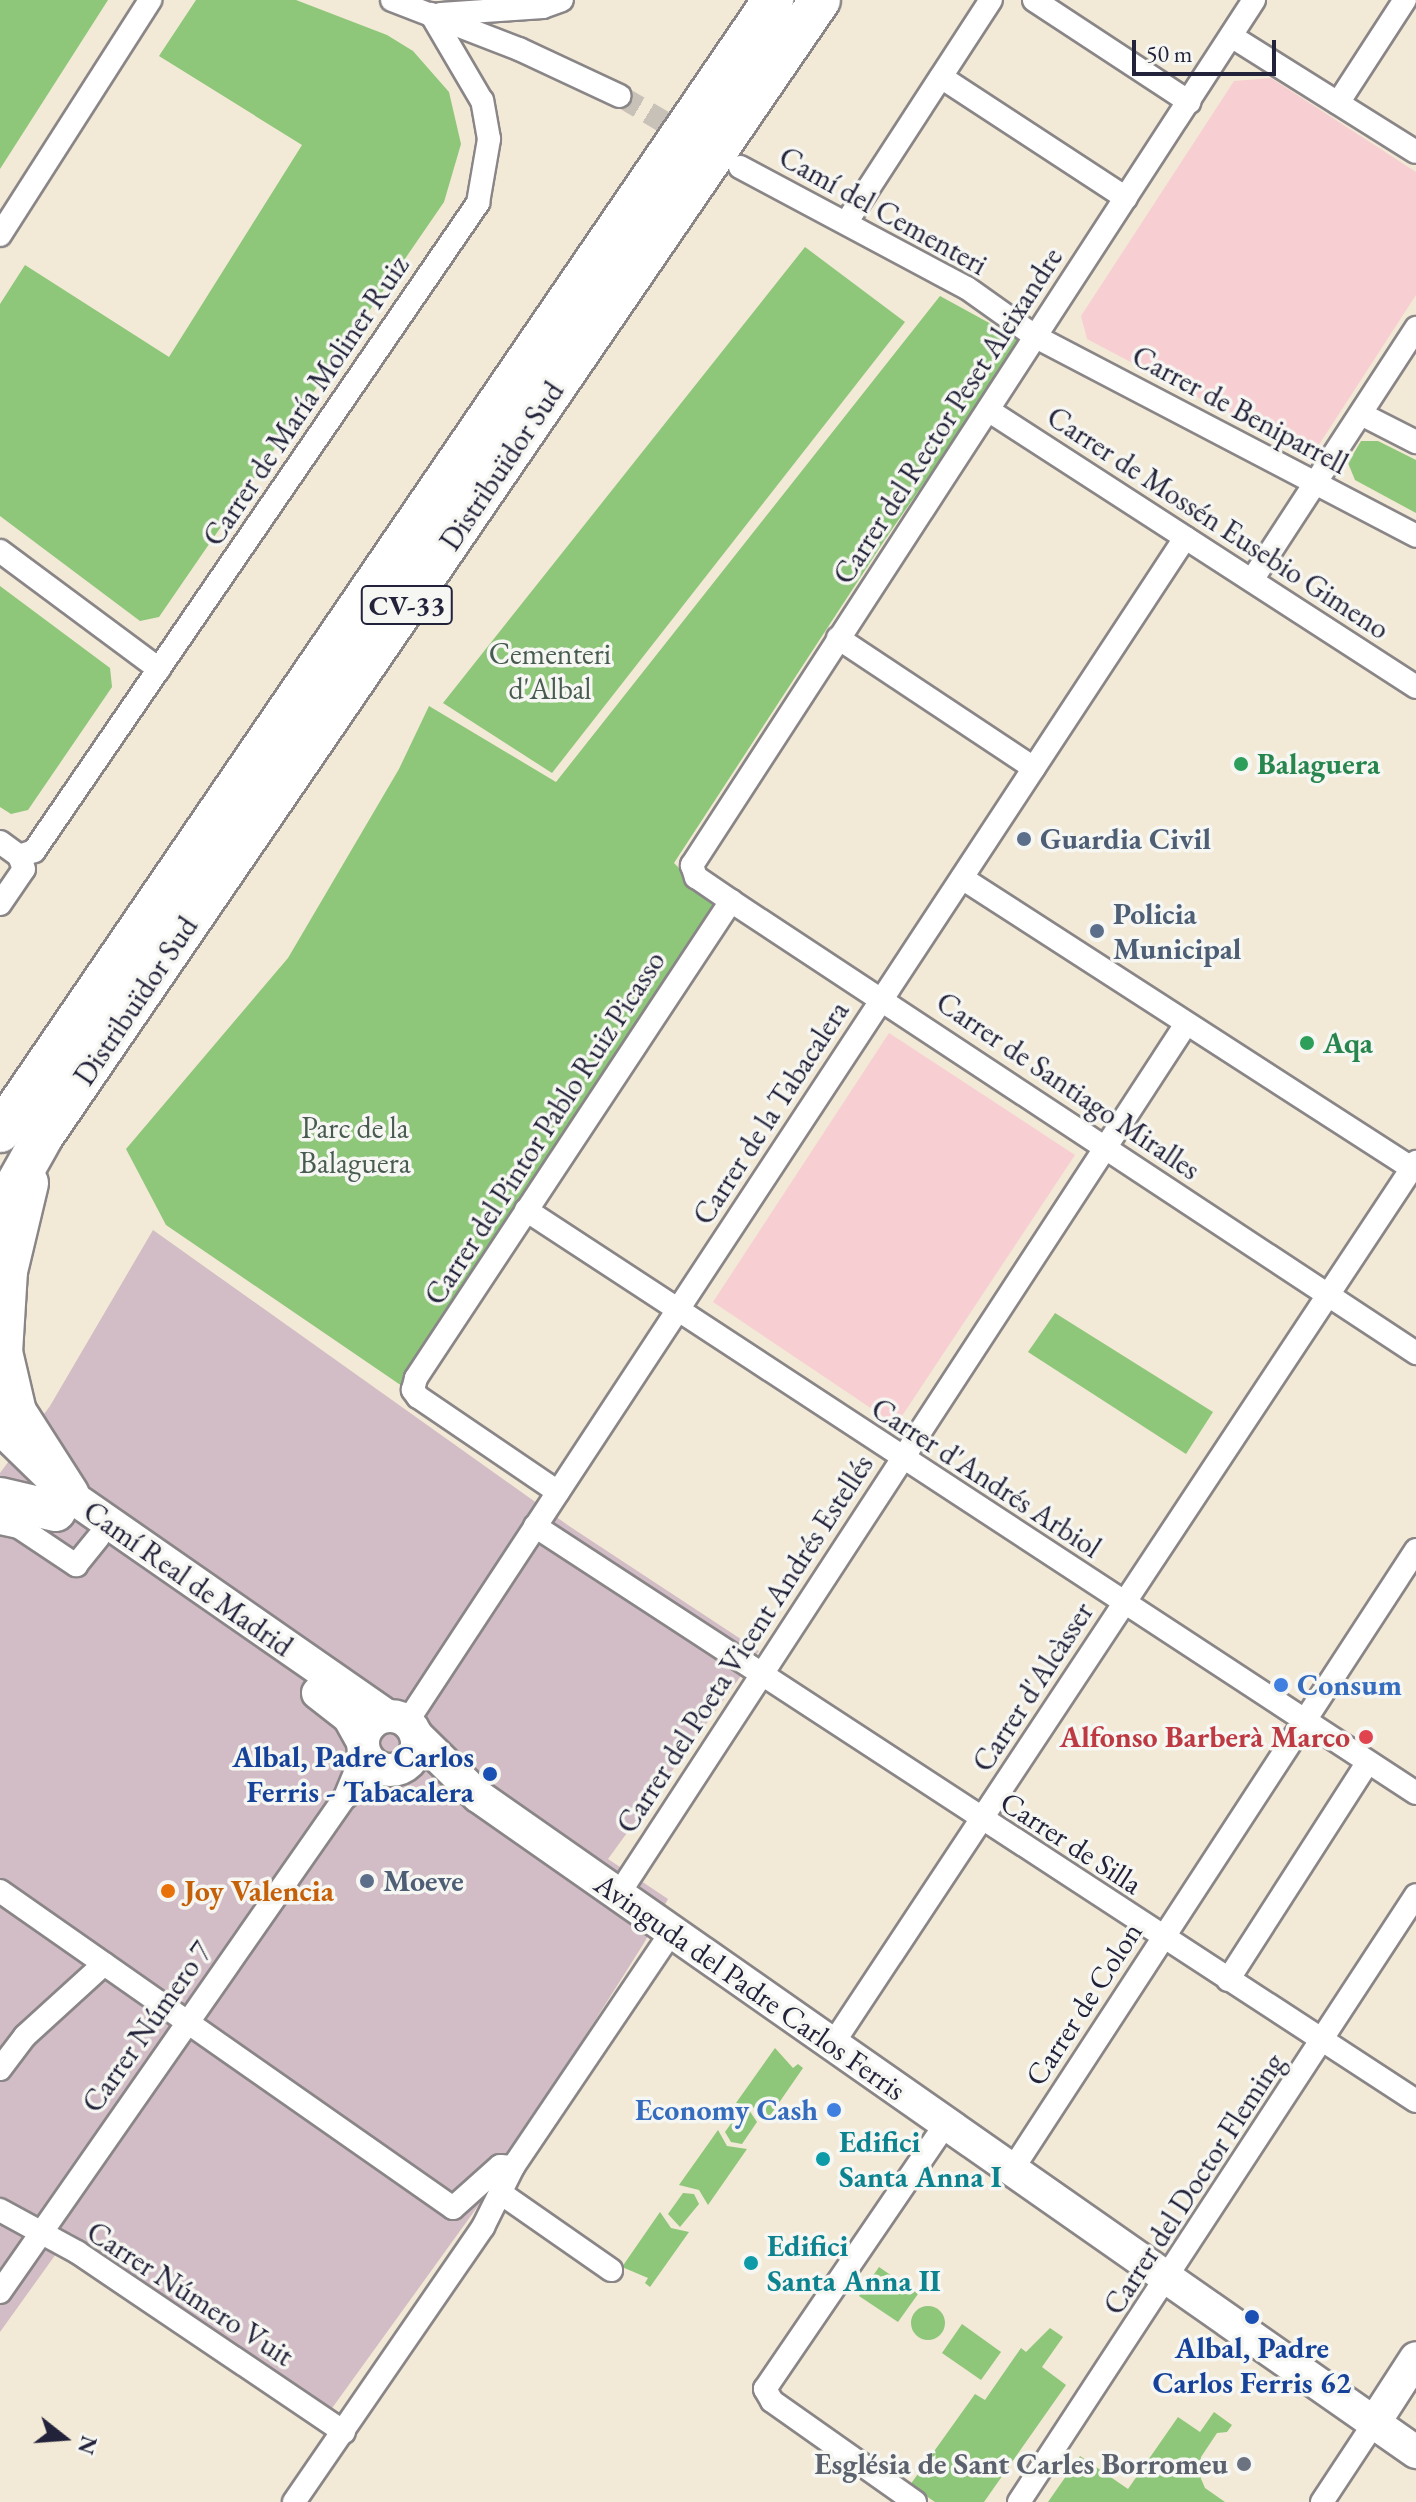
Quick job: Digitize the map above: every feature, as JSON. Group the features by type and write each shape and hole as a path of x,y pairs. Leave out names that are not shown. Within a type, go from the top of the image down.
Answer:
{"highway":[{"name":"Distribuïdor Sud","path":"1,1129 773,0"},
{"name":"Distribuïdor Sud","path":"0,1213 43,1136 820,0"},
{"path":"43,1136 11,1249 2,1352 16,1412 62,1503"},
{"path":"0,1498 62,1503"}],"street":[{"path":"0,235 150,0"},
{"path":"392,0 620,96"},
{"path":"431,14 528,9 562,0"},
{"path":"846,223 991,0"},
{"path":"1034,0 1189,102"},
{"path":"1338,103 1405,0"},
{"name":"Carrer del Rector Peset Aleixandre","path":"692,865 1189,102 1251,1"},
{"name":"Carrer de María Moliner Ruiz","path":"19,856 34,851 478,203 489,139 482,101 431,14"},
{"path":"1231,36 1416,152"},
{"path":"941,77 1126,198"},
{"name":"Camí del Cementeri","path":"740,167 967,288 1036,337"},
{"path":"1252,580 1416,328"},
{"name":"Carrer de Beniparrell","path":"1036,337 1416,536"},
{"name":"Carrer de Mossén Eusebio Gimeno","path":"988,410 1416,687"},
{"path":"1361,414 1416,442"},
{"name":"Carrer de la Tabacalera","path":"403,1724 1185,538"},
{"path":"0,551 159,669"},
{"path":"838,638 1034,768"},
{"path":"0,842 19,856 24,869 0,904"},
{"name":"Carrer de Santiago Miralles","path":"692,865 696,877 731,901 1416,1353"},
{"path":"962,878 1186,1024 1415,1167"},
{"name":"Carrer del Pintor Pablo Ruiz Picasso","path":"558,1492 413,1390 526,1210 731,901"},
{"name":"Carrer del Poeta Vicent Andrés Estellés","path":"618,1895 1186,1024"},
{"name":"Carrer d'Alcàsser","path":"832,2045 1415,1167"},
{"name":"Carrer d'Andrés Arbiol","path":"526,1210 901,1459 1416,1793"},
{"name":"Camí Real de Madrid","path":"0,1428 62,1503 98,1538 338,1708 378,1758"},
{"name":"Camí Real de Madrid","path":"0,1480 62,1503 403,1724"},
{"path":"0,1523 19,1527 76,1565 98,1538"},
{"name":"Carrer de Silla","path":"535,1526 982,1821 1416,2101"},
{"name":"Carrer de Colon","path":"1012,2170 1416,1550"},
{"path":"403,1724 413,1758 378,1758 368,1728 403,1724"},
{"name":"Avinguda del Padre Carlos Ferris","path":"403,1724 478,1796 1416,2452"},
{"name":"Avinguda del Padre Carlos Ferris","path":"378,1758 478,1796"},
{"name":"Carrer Número 7","path":"0,2292 345,1797 378,1758"},
{"path":"1228,1980 1368,1762"},
{"path":"0,1891 453,2208 500,2166 513,2167"},
{"name":"Carrer del Doctor Fleming","path":"1019,2502 1168,2280 1416,1895"},
{"path":"294,2502 502,2194 513,2167 671,1933"},
{"path":"0,2069 25,2036 104,1964"},
{"path":"915,2502 766,2394 767,2383 946,2124"},
{"path":"502,2194 611,2270"},
{"name":"Carrer Número Vuit","path":"0,2210 40,2236 77,2252 344,2432"},
{"path":"1322,2502 1416,2358"}],"shaded area":[{"path":"1271,78 1416,172 1416,295 1311,457 1087,339 1081,316 1234,81"},
{"path":"889,1033 1075,1155 896,1425 713,1302"},
{"path":"153,1230 569,1526 759,1651 608,1859 668,1899 644,1943 478,2206 330,2411 71,2233 0,2332 0,1473 50,1406"}],"green space":[{"path":"0,0 108,0 0,169"},
{"path":"196,0 296,0 387,35 413,51 449,92 461,144 444,202 159,617 140,621 0,516 0,304 25,265 169,357 302,145 159,56"},
{"name":"Cementeri d'Albal","path":"805,247 905,322 552,773 443,703"},
{"name":"Parc de la Balaguera","path":"940,296 1022,341 886,538 674,863 717,906 402,1386 166,1225 126,1149 288,958 399,769 429,706 556,782"},
{"path":"1361,441 1378,441 1416,460 1416,513 1355,480 1348,463"},
{"path":"0,586 110,668 112,687 28,810 11,814 0,807"},
{"path":"1055,1313 1213,1412 1186,1454 1028,1352"},
{"path":"775,2048 793,2068 798,2064 803,2068 765,2123 755,2108 736,2103"},
{"path":"749,2110 757,2122 742,2144 731,2142 725,2132 740,2111"},
{"path":"718,2130 727,2146 747,2149 708,2205 699,2190 679,2185"},
{"path":"683,2193 694,2194 699,2204 680,2227 668,2214"},
{"path":"660,2212 671,2228 689,2232 650,2287 645,2283 648,2278 622,2267"},
{"path":"879,2267 918,2294 898,2322 859,2296"},
{"path":"928,2306 940,2311 945,2323 940,2335 928,2340 916,2335 911,2323 916,2311"},
{"path":"962,2324 1001,2352 981,2380 942,2353"},
{"path":"1050,2328 1063,2337 1042,2367 1066,2385 984,2502 935,2502 910,2485 975,2394 985,2400 1021,2348 1026,2352"},
{"path":"1214,2412 1232,2425 1227,2432 1217,2433 1201,2457 1199,2474 1205,2488 1225,2502 1048,2502 1080,2456 1128,2489 1178,2417 1200,2432"}],"tunnel":[{"path":"620,96 691,138"}],"place":[{"name":"Balaguera","path":"1241,764"},
{"name":"Guardia Civil","path":"1024,839"},
{"name":"Policia Municipal","path":"1097,931"},
{"name":"Aqa","path":"1307,1043"},
{"name":"Consum","path":"1281,1685"},
{"name":"Alfonso Barberà Marco","path":"1366,1737"},
{"name":"Albal, Padre Carlos Ferris - Tabacalera","path":"490,1774"},
{"name":"Moeve","path":"367,1881"},
{"name":"Joy Valencia","path":"168,1891"},
{"name":"Economy Cash","path":"834,2110"},
{"name":"Edifici Santa Anna I","path":"823,2159"},
{"name":"Edifici Santa Anna II","path":"751,2263"},
{"name":"Albal, Padre Carlos Ferris 62","path":"1252,2317"},
{"name":"Església de Sant Carles Borromeu","path":"1244,2464"}]}
